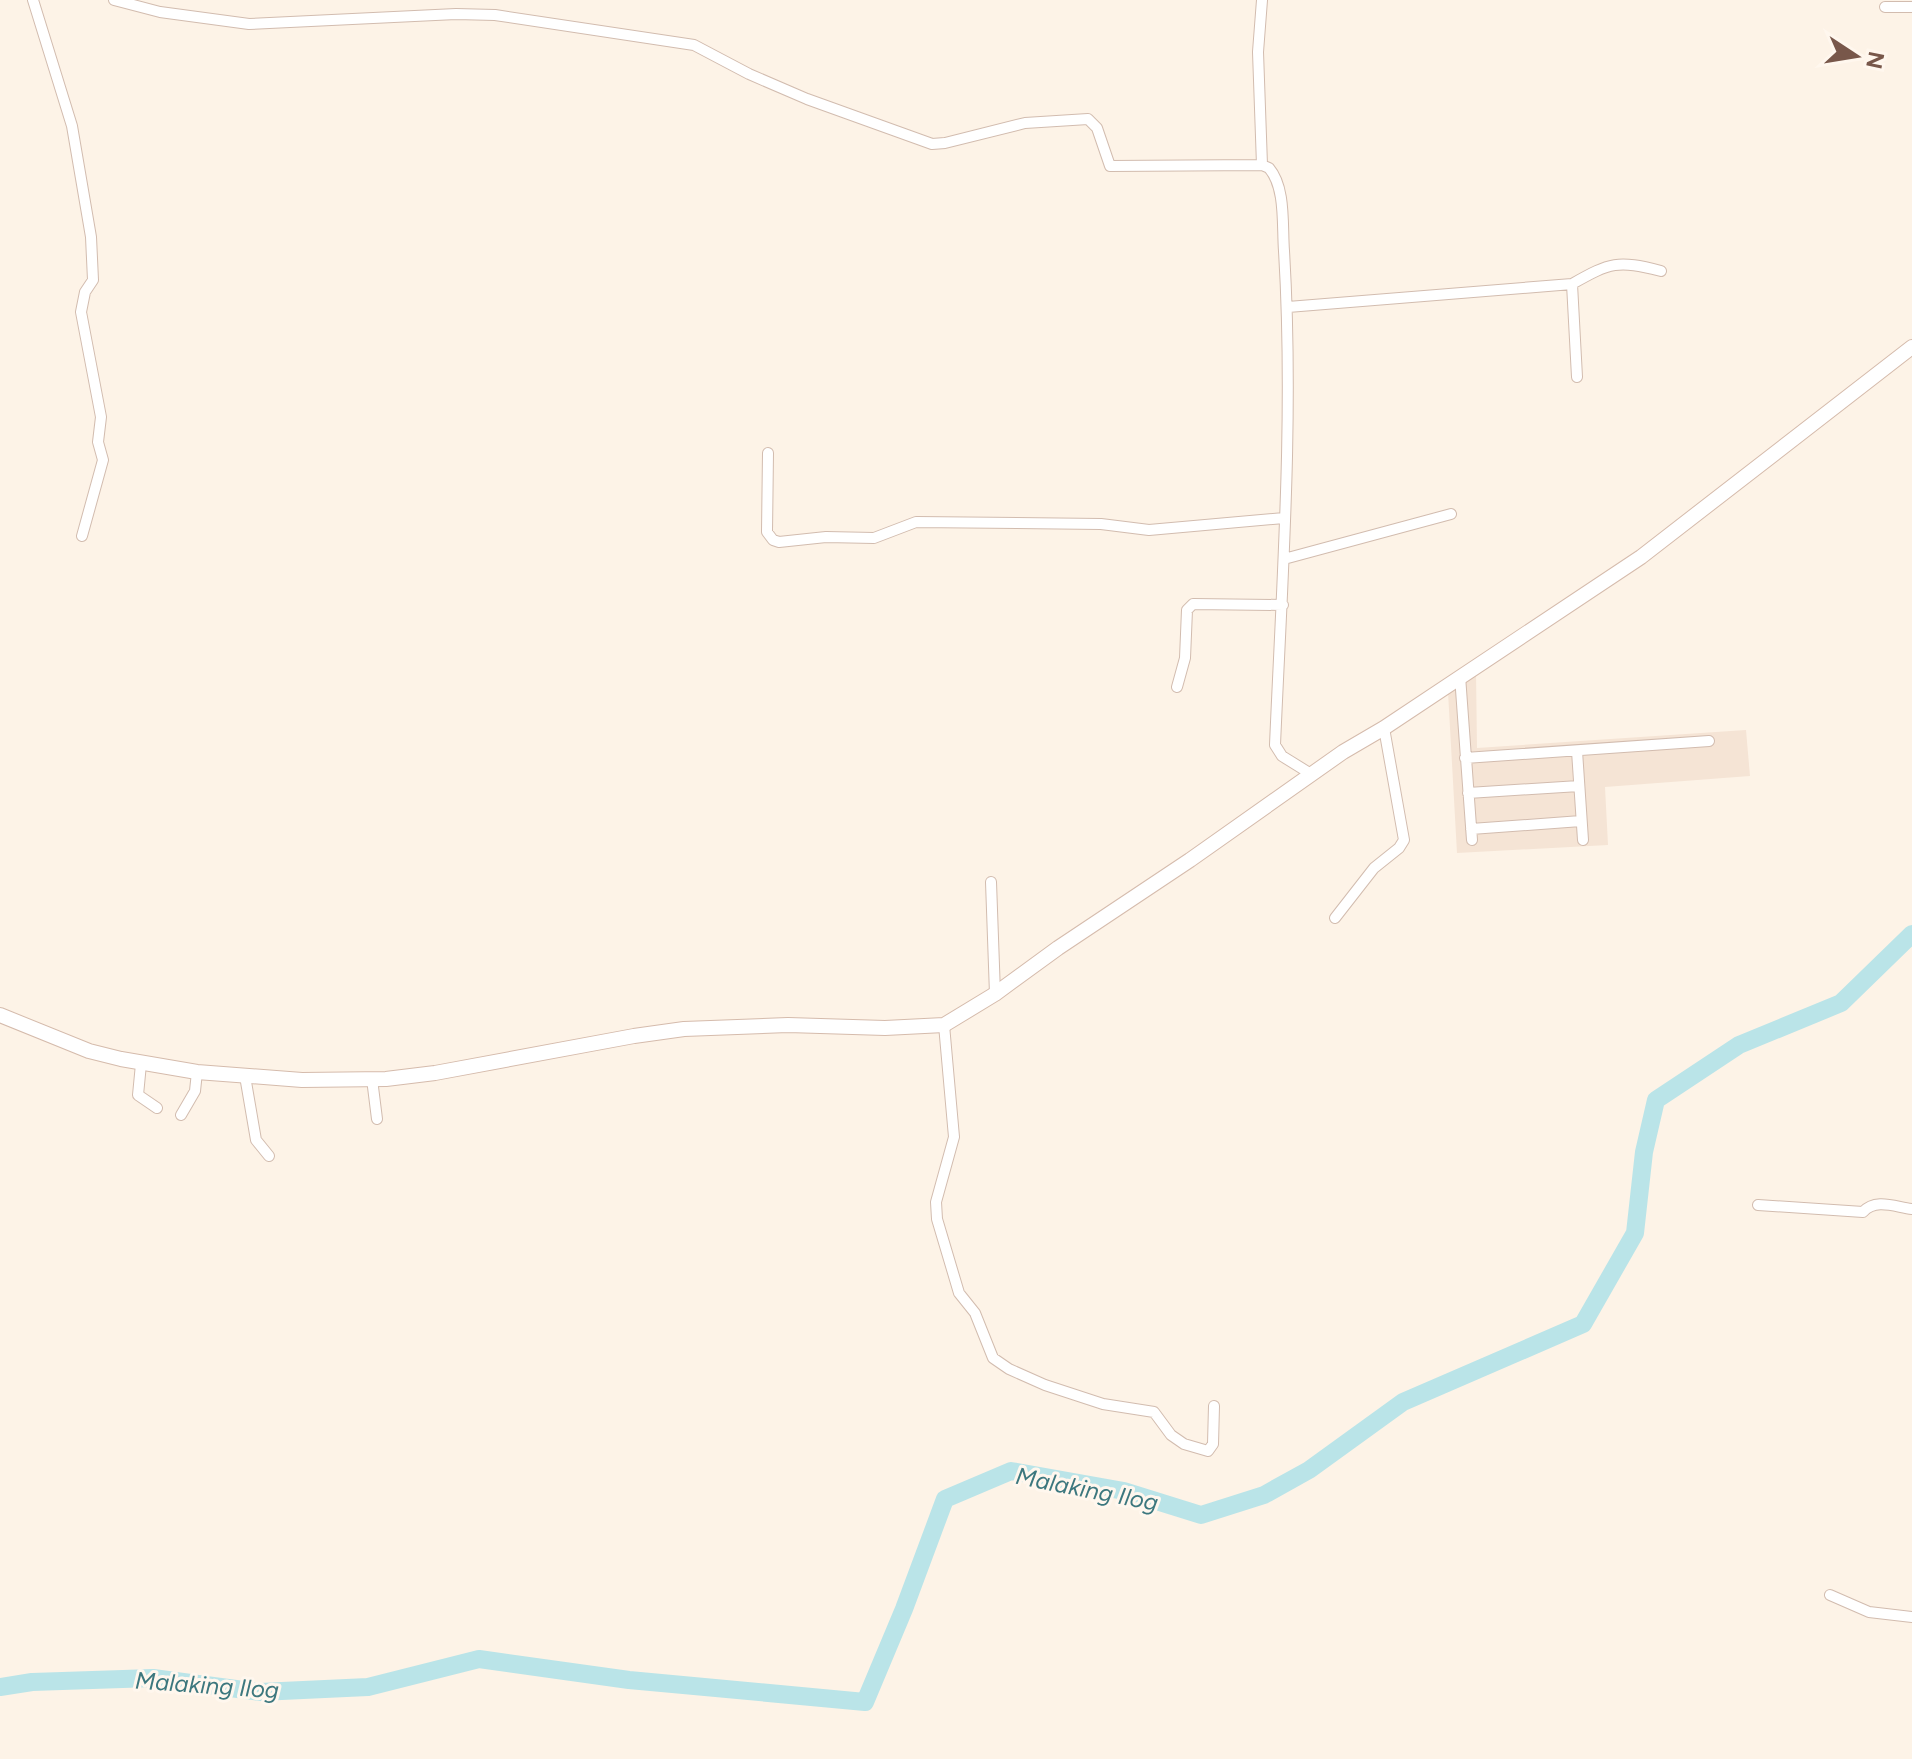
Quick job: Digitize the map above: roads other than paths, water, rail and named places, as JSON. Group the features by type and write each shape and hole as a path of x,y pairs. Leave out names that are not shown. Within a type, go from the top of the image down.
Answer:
{"street":[{"path":"33,0 72,126 91,237 93,280 85,292 81,312 101,417 98,442 103,460 82,536"},
{"path":"114,0 160,12 249,24 456,14 530,19 694,45 749,74 807,99 932,144 1025,123 1088,119 1097,128 1110,166 1262,165 1273,173 1280,193 1288,307 1283,605 1275,745 1282,756 1311,774"},
{"path":"1262,0 1258,52 1262,165"},
{"path":"1885,7 1912,7"},
{"path":"1288,307 1572,284 1604,266 1626,263 1661,271"},
{"path":"1572,284 1577,377"},
{"path":"0,1015 89,1051 141,1064 197,1072 302,1080 372,1079 435,1073 684,1029 944,1025 995,994 1311,774 1641,557 1912,347"},
{"path":"768,453 767,532 779,542 826,537 874,538 916,522 1101,524 1149,530 1284,518"},
{"path":"1284,559 1451,514"},
{"path":"1177,687 1185,658 1187,610 1193,604 1283,605"},
{"path":"1460,676 1471,835 1581,821"},
{"path":"1335,918 1374,868 1399,848 1404,840 1384,728"},
{"path":"1465,758 1709,741"},
{"path":"1577,751 1583,840"},
{"path":"1468,793 1579,786"},
{"path":"991,882 995,994"},
{"path":"944,1025 954,1137 936,1202 937,1219 959,1293 975,1313 993,1358 1045,1385 1103,1404 1154,1412 1171,1435 1184,1444 1208,1451 1213,1444 1214,1406"},
{"path":"141,1064 138,1095 157,1108"},
{"path":"181,1115 195,1091 197,1072"},
{"path":"245,1076 256,1140 269,1156"},
{"path":"372,1079 377,1119"},
{"path":"1758,1205 1863,1212 1869,1206 1878,1204 1912,1209"},
{"path":"1830,1595 1869,1612 1912,1617"}],"waterway":[{"name":"Malaking Ilog","path":"0,1687 32,1682 153,1678 260,1692 368,1687 479,1659 629,1680 865,1702 945,1499 1011,1471 1124,1491 1201,1515 1264,1495 1309,1470 1403,1402 1583,1324 1635,1233 1644,1152 1656,1100 1739,1045 1841,1003 1912,934"}]}
